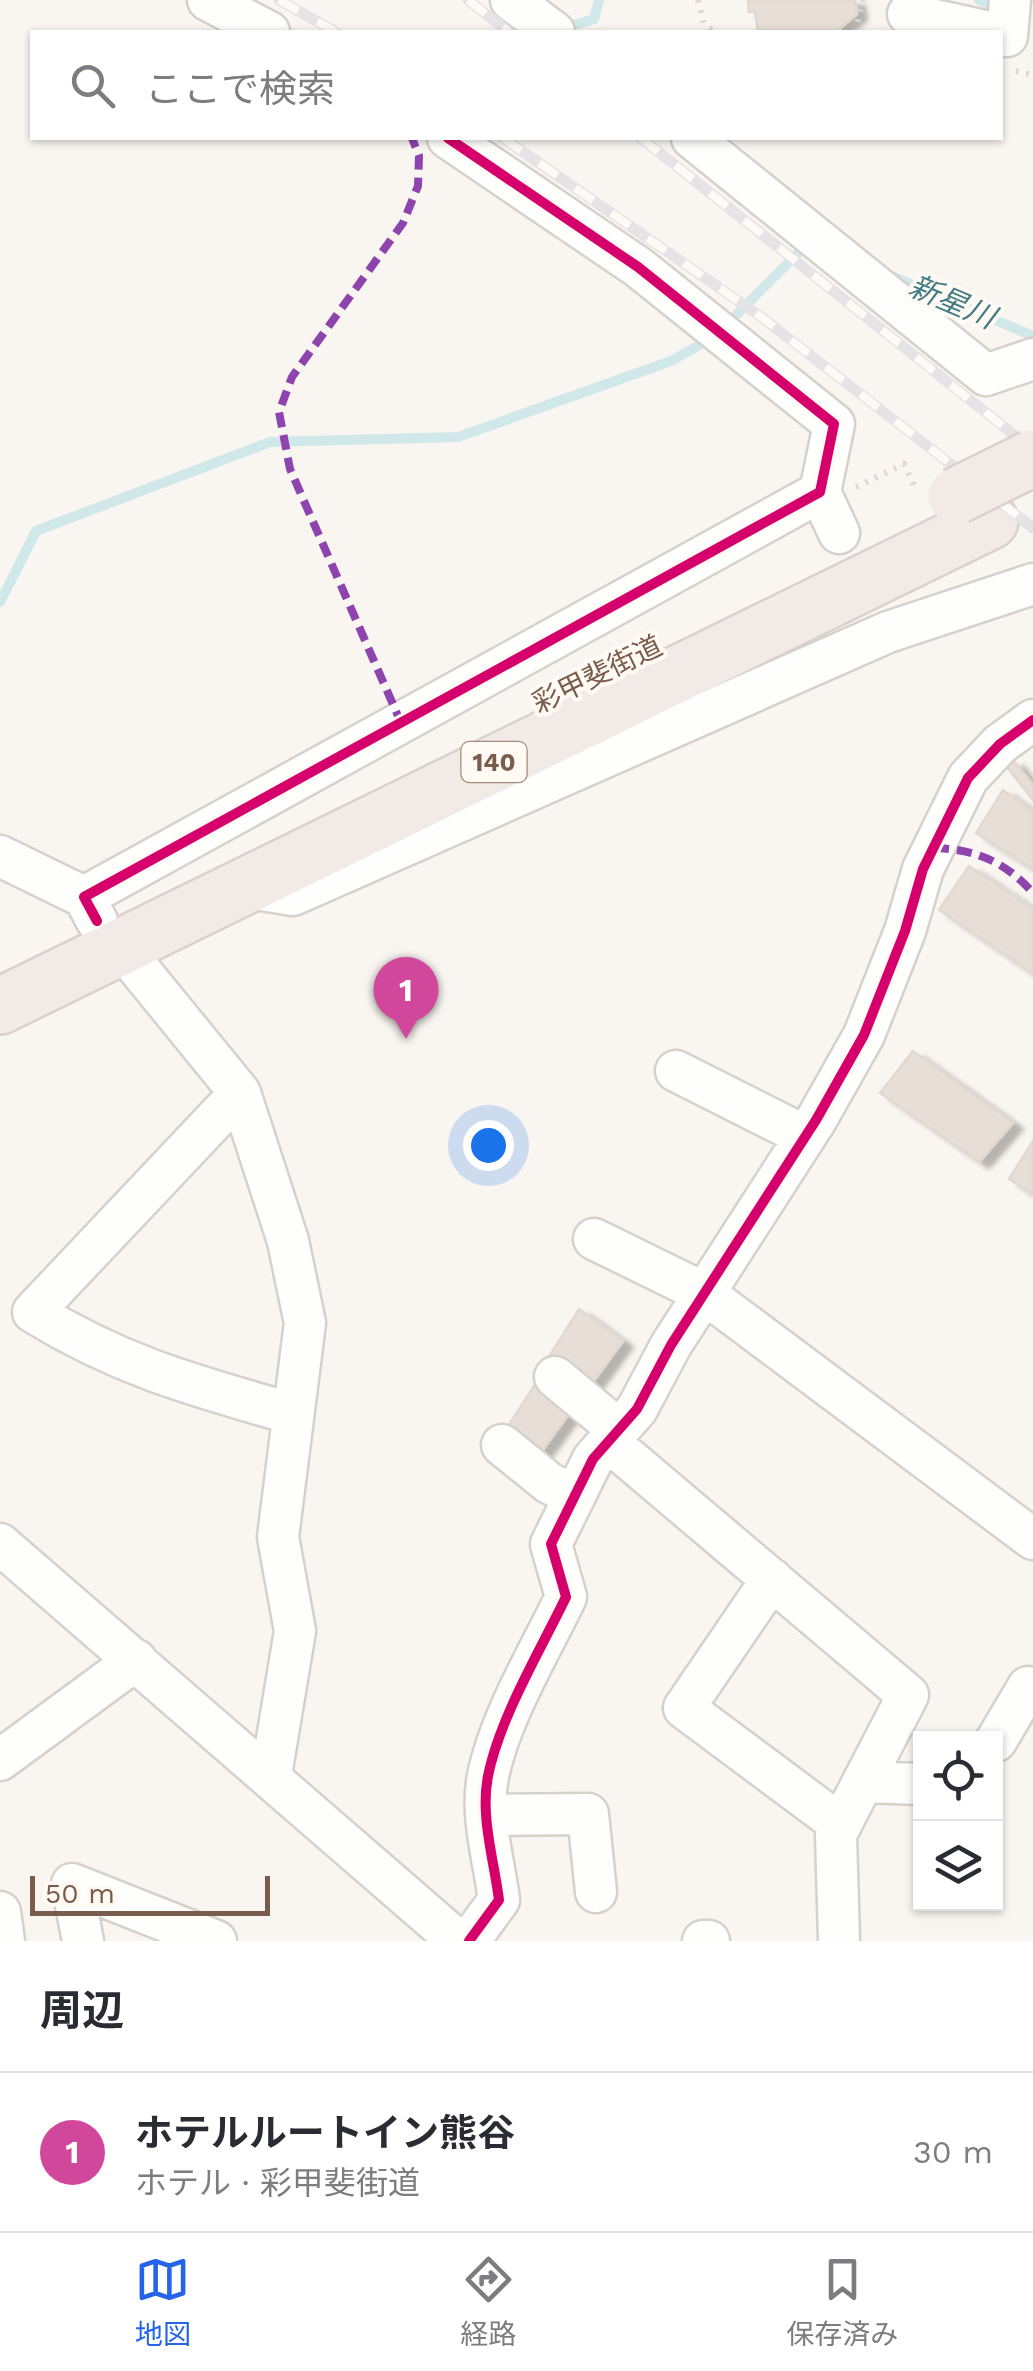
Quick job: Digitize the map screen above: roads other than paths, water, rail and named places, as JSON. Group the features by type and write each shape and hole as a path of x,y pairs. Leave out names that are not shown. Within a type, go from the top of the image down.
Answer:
{"highway":[{"name":"彩甲斐街道","path":"0,1006 101,922 237,886 974,503 1033,458"},
{"name":"彩甲斐街道","path":"0,969 974,503"}],"street":[{"path":"208,0 265,30"},
{"path":"510,0 551,30"},
{"path":"908,14 994,24"},
{"path":"101,922 833,506 834,424 638,268 451,140"},
{"path":"694,140 986,375 1033,359"},
{"path":"237,886 294,895 880,616 1033,584"},
{"path":"468,1941 499,1900 486,1815 488,1775 518,1696 566,1597 551,1544 593,1459 638,1409 704,1292 805,1136 864,1035 905,931 923,870 968,778 1000,744 1033,720"},
{"path":"0,856 101,922 240,1093 288,1241 305,1324 278,1537 295,1630 272,1775"},
{"path":"676,1071 805,1136"},
{"path":"240,1093 33,1312 90,1348 151,1374 294,1414"},
{"path":"594,1239 704,1292 1033,1539"},
{"path":"555,1377 772,1580 908,1696 836,1834 839,1941"},
{"path":"502,1445 575,1496"},
{"path":"3,1557 136,1660 458,1941"},
{"path":"772,1580 684,1708 841,1825"},
{"path":"0,1760 136,1660"},
{"path":"1002,1731 1031,1686"},
{"path":"864,1782 913,1784"},
{"path":"486,1815 588,1814 596,1892"},
{"path":"83,1941 72,1884 216,1941"},
{"path":"0,1912 4,1941"}],"waterway":[{"path":"561,29 594,19 599,0"},
{"path":"979,0 1003,10"},
{"path":"726,325 809,242"},
{"name":"新星川","path":"894,277 1033,336"},
{"path":"0,602 36,531 270,442 458,437 671,361 714,337"}],"railway":[{"path":"279,0 332,30"},
{"path":"468,0 506,30"},
{"path":"506,140 760,316 1033,528"},
{"path":"644,140 1033,450"}],"place":[{"name":"ホテルルートイン熊谷","path":"406,1039"}]}
